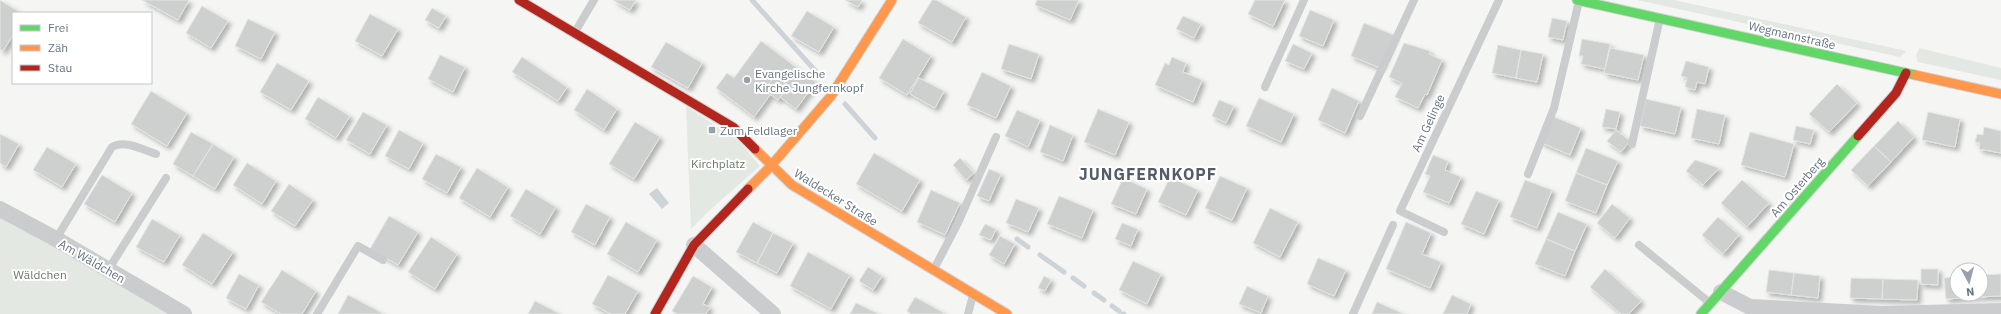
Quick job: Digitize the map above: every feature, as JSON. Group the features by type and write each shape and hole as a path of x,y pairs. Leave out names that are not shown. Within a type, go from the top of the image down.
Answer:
{"street":[{"name":"Waldecker Straße","path":"519,0 733,127 758,151 770,167 792,185 1007,314"},
{"path":"655,314 694,245 770,167 831,96 892,0"},
{"name":"Wegmannstraße","path":"1578,0 2001,94"},
{"name":"Am Osterberg","path":"1701,314 1896,93 1906,73"},
{"name":"Am Wäldchen","path":"0,209 56,239 184,314"},
{"path":"694,245 773,314"},
{"path":"1721,292 1750,307 1882,314 1980,313 2001,311"}],"lane":[{"path":"575,33 594,0"},
{"path":"1265,86 1304,0"},
{"path":"1360,116 1414,0"},
{"name":"Am Gelinge","path":"1444,232 1400,211 1499,0"},
{"path":"1528,174 1554,108 1578,0"},
{"path":"1632,144 1660,18"},
{"path":"934,270 958,223 996,137"},
{"path":"56,239 112,147 118,144 127,145 156,154"},
{"path":"108,270 166,178"},
{"path":"1353,314 1393,225"},
{"path":"1639,245 1710,304"},
{"path":"316,314 358,246 382,260"},
{"path":"968,314 973,294"}],"green space":[{"path":"1637,0 1674,0 1906,51 1900,57"},
{"path":"1919,48 2001,68 2001,80 1918,62 1916,56"},
{"name":"Kirchplatz","path":"686,106 739,141 760,166 711,209 691,229"},
{"name":"Wäldchen","path":"0,203 186,314 0,314"}],"shaded area":[{"path":"657,188 669,203 662,209 649,194"}],"building":[{"path":"0,0 19,12 12,12 12,37 3,51 0,49"},
{"path":"142,0 189,0 178,20"},
{"path":"613,0 636,0 630,10"},
{"path":"845,0 862,0 858,7"},
{"path":"932,0 936,0 966,17 952,42 918,23"},
{"path":"1037,0 1079,0 1070,20 1035,5"},
{"path":"1255,0 1285,0 1273,26 1248,14"},
{"path":"202,6 228,21 211,48 186,33"},
{"path":"432,8 446,16 439,28 425,20"},
{"path":"1310,10 1334,20 1323,46 1299,36"},
{"path":"807,11 834,27 819,52 791,36"},
{"path":"370,14 398,29 382,56 355,41"},
{"path":"1183,16 1201,24 1194,38 1176,29"},
{"path":"1552,18 1567,21 1563,40 1548,37"},
{"path":"248,19 275,32 261,59 235,46"},
{"path":"1364,23 1394,35 1380,68 1351,56"},
{"path":"903,39 931,56 907,95 879,78"},
{"path":"1582,39 1610,44 1605,69 1581,64 1583,56 1579,56"},
{"name":"Evangelische Kirche Jungfernkopf","path":"761,41 816,82 796,109 780,97 789,86 775,76 764,90 770,95 754,117 716,88 727,73 734,78"},
{"path":"666,42 702,63 688,88 651,67"},
{"path":"1404,43 1430,51 1429,54 1442,60 1427,95 1425,94 1418,108 1395,97 1402,83 1389,77"},
{"path":"1009,44 1039,54 1031,79 1001,69"},
{"path":"1293,44 1312,53 1304,69 1285,61"},
{"path":"1498,45 1521,50 1516,78 1492,73"},
{"path":"1610,48 1644,55 1638,80 1604,73"},
{"path":"1521,50 1543,54 1537,82 1516,78"},
{"path":"440,55 465,67 453,92 428,79"},
{"path":"522,57 567,87 558,101 512,72"},
{"path":"1172,57 1186,63 1183,72 1202,80 1193,102 1155,85 1165,63 1169,65"},
{"path":"1686,61 1709,67 1705,84 1697,82 1695,90 1685,87 1687,78 1681,76"},
{"path":"277,63 309,81 291,110 260,92"},
{"path":"982,72 1011,86 996,118 967,105"},
{"path":"775,76 789,86 778,100 764,90"},
{"path":"919,78 944,91 935,108 910,94"},
{"path":"1837,84 1857,103 1829,132 1809,114"},
{"path":"1332,88 1359,101 1345,133 1318,120"},
{"path":"587,89 617,109 604,130 574,110"},
{"path":"151,91 187,113 167,146 131,124"},
{"path":"318,97 350,116 336,138 305,119"},
{"path":"1259,98 1294,114 1281,142 1246,126"},
{"path":"1646,99 1681,107 1675,134 1640,126"},
{"path":"1219,100 1234,106 1226,123 1212,116"},
{"path":"1098,109 1129,122 1115,155 1084,142"},
{"path":"1606,109 1620,112 1616,129 1602,127"},
{"path":"1697,109 1725,115 1719,144 1691,138"},
{"path":"1017,110 1040,120 1028,147 1005,136"},
{"path":"363,112 387,125 370,154 346,140"},
{"path":"1928,112 1960,119 1955,147 1922,140"},
{"path":"1552,116 1581,128 1570,155 1540,142"},
{"path":"1898,121 1914,137 1891,162 1874,146"},
{"path":"635,122 660,137 634,179 609,164"},
{"path":"1050,125 1073,135 1063,161 1040,152"},
{"path":"1796,126 1814,130 1810,144 1793,140"},
{"path":"1984,127 2001,131 2001,153 1979,149 1980,143 1975,142 1977,134 1983,135"},
{"path":"399,130 423,143 409,169 385,156"},
{"path":"1616,130 1630,141 1621,152 1607,141"},
{"path":"191,132 213,144 193,176 173,164"},
{"path":"1750,132 1794,144 1785,177 1741,165"},
{"path":"0,134 19,144 6,167 0,163"},
{"path":"213,144 234,157 215,189 193,176"},
{"path":"1874,146 1891,162 1868,186 1851,170"},
{"path":"47,147 76,164 62,187 33,170"},
{"path":"1586,148 1618,161 1607,185 1576,173"},
{"path":"874,153 920,180 902,211 856,184"},
{"path":"436,154 461,167 447,193 422,179"},
{"path":"1433,155 1448,161 1445,170 1461,177 1449,203 1423,192 1430,176 1425,174"},
{"path":"960,158 974,173 966,180 953,165"},
{"path":"1695,160 1719,168 1703,185 1686,171"},
{"path":"247,163 276,181 262,204 233,185"},
{"path":"477,168 508,187 490,217 459,198"},
{"path":"989,169 1001,174 989,201 977,196"},
{"path":"1576,173 1607,185 1596,213 1565,201"},
{"path":"102,175 132,193 115,222 84,204"},
{"path":"1220,176 1247,188 1232,220 1205,208"},
{"path":"1170,177 1198,190 1186,215 1158,202"},
{"path":"1123,178 1147,189 1136,214 1111,204"},
{"path":"1525,180 1552,190 1537,228 1510,217"},
{"path":"1742,180 1769,203 1747,227 1721,203"},
{"path":"289,184 313,200 295,226 271,211"},
{"path":"526,189 556,207 540,234 510,216"},
{"path":"931,190 960,203 945,235 917,222"},
{"path":"1476,191 1499,200 1484,234 1461,224"},
{"path":"1059,196 1093,210 1082,238 1047,224"},
{"path":"1016,199 1039,208 1028,232 1006,223"},
{"path":"586,204 610,217 595,245 571,232"},
{"path":"1612,204 1630,218 1615,238 1597,223"},
{"path":"1270,208 1298,222 1280,257 1253,243"},
{"path":"1558,212 1587,224 1575,251 1546,239"},
{"path":"389,216 418,232 398,265 370,249"},
{"path":"1718,217 1739,235 1723,254 1702,235"},
{"path":"152,219 180,235 164,262 136,247"},
{"path":"626,222 657,240 638,272 607,254"},
{"path":"753,222 773,233 757,263 736,252"},
{"path":"1406,222 1431,233 1422,254 1441,262 1430,288 1386,269"},
{"path":"1122,223 1138,229 1131,246 1115,239"},
{"path":"985,224 996,229 991,240 979,235"},
{"path":"203,233 233,252 212,284 182,265"},
{"path":"773,233 793,243 777,273 757,263"},
{"path":"1000,236 1015,244 1004,264 989,255"},
{"path":"431,237 457,254 435,289 408,272"},
{"path":"1546,239 1575,251 1565,276 1535,264"},
{"path":"808,252 850,275 831,309 790,286"},
{"path":"1318,258 1346,270 1334,296 1307,284"},
{"path":"1133,261 1161,274 1147,304 1119,290"},
{"path":"868,267 882,276 873,290 859,281"},
{"path":"1605,269 1641,301 1629,314 1621,314 1590,287"},
{"path":"1921,269 1938,269 1938,285 1921,284"},
{"path":"282,270 316,291 302,314 281,314 261,302"},
{"path":"1769,270 1794,273 1791,295 1766,292"},
{"path":"1794,273 1820,276 1818,298 1791,295"},
{"path":"239,274 259,285 246,309 226,298"},
{"path":"2001,274 2001,296 1989,296 1989,275"},
{"path":"608,275 638,291 625,314 611,314 592,304"},
{"path":"693,276 712,287 703,304 710,307 706,314 677,314 672,311"},
{"path":"1044,276 1051,280 1045,291 1038,288"},
{"path":"1851,278 1883,279 1882,299 1850,298"},
{"path":"1944,278 1949,278 1949,299 1946,299"},
{"path":"1883,279 1918,280 1917,300 1882,299"},
{"path":"1247,286 1268,296 1261,313 1239,304"},
{"path":"348,295 382,313 382,314 338,314"},
{"path":"1452,295 1471,304 1467,314 1443,314"},
{"path":"915,297 944,313 911,314 907,311"},
{"path":"535,301 560,314 528,314"},
{"path":"1377,302 1404,314 1372,314"},
{"path":"856,303 879,314 850,314"}],"waterway":[{"path":"752,0 820,76"},
{"path":"845,104 875,138"},
{"path":"1017,239 1028,247"},
{"path":"1040,255 1064,272"},
{"path":"1073,278 1084,286"},
{"path":"1094,293 1104,300"},
{"path":"1112,306 1119,311"}],"traffic: fast":[{"path":"1577,0 1915,75"},
{"path":"1701,314 1858,136"}],"traffic: slow":[{"path":"748,189 770,167 831,96 892,0"},
{"path":"1915,75 2001,94"},
{"path":"755,149 792,185 1007,314"}],"traffic: jam":[{"path":"519,0 733,127 755,149"},
{"path":"1858,136 1896,93 1906,73"},
{"path":"655,314 694,245 748,189"}],"place":[{"name":"Evangelische Kirche Jungfernkopf","path":"747,80"},
{"name":"Zum Feldlager","path":"712,130"}],"district":[{"name":"JUNGFERNKOPF","path":"1148,174"}]}
